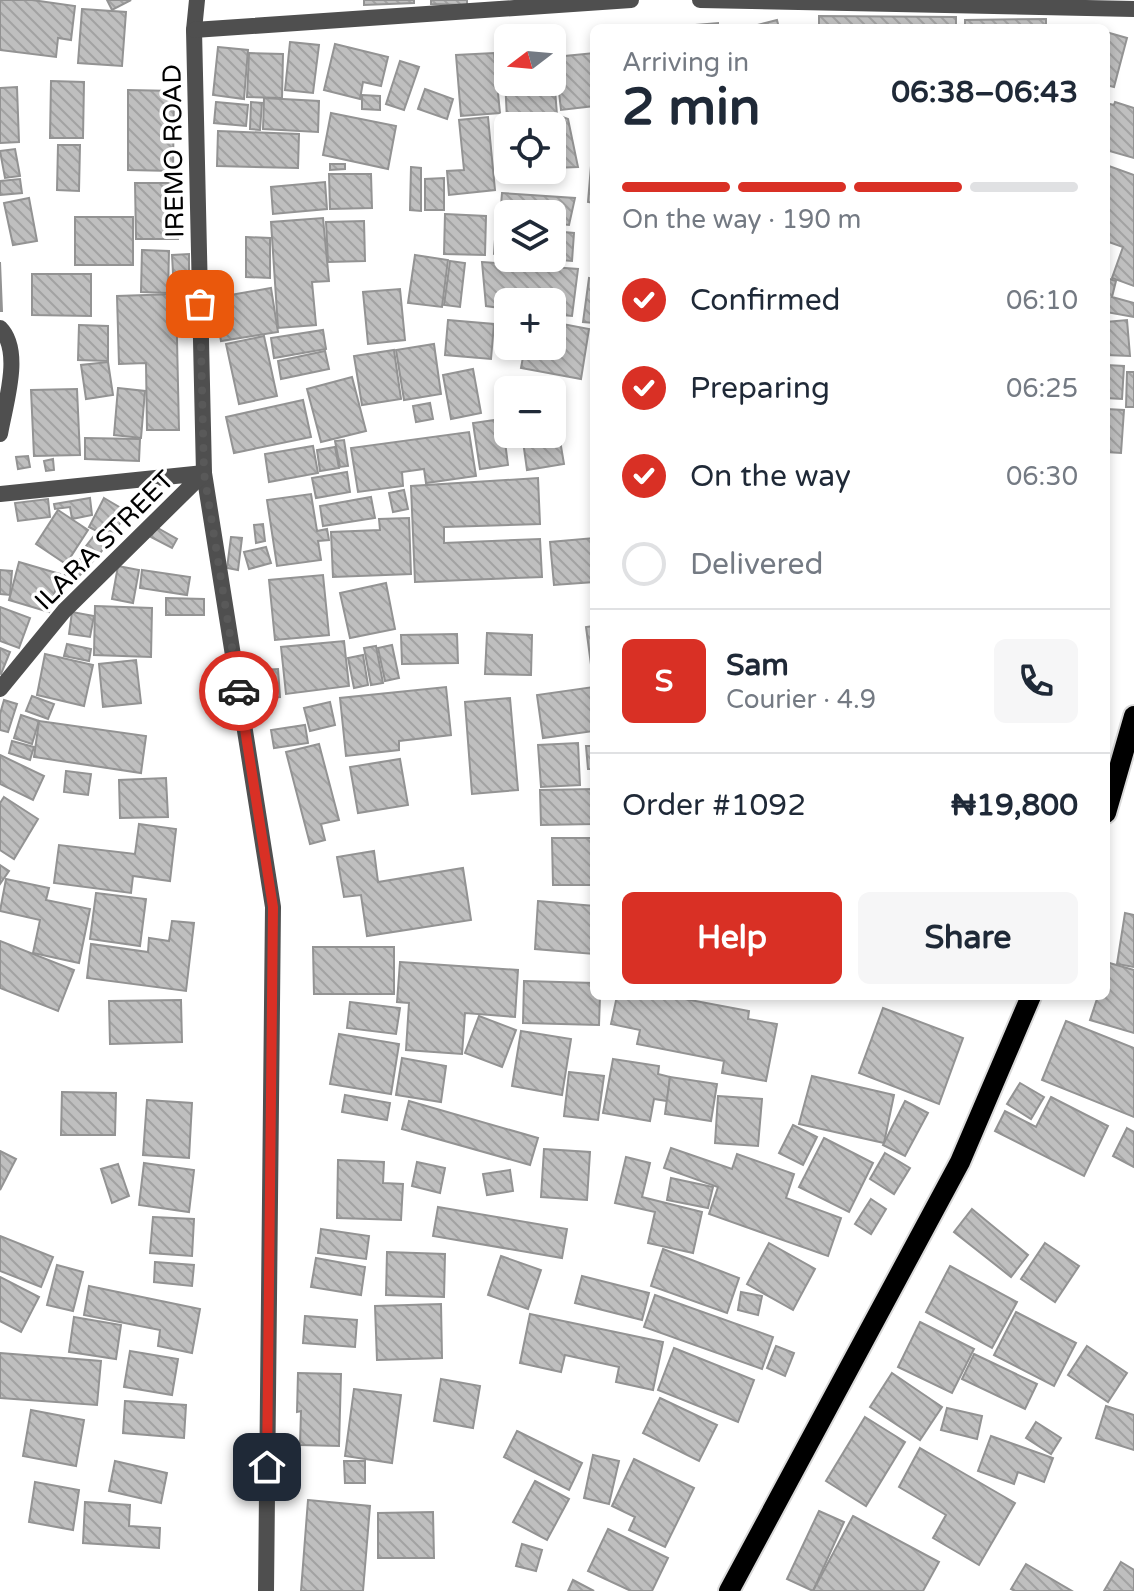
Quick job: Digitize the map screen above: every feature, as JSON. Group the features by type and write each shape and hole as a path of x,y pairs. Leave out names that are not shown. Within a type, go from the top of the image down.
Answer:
{"main road":[{"path":"1110,799 1134,716"},
{"path":"729,1591 960,1162 1029,1000"}],"street":[{"name":"IREMO ROAD","path":"197,0 194,30 204,473 273,907 266,1591"},
{"path":"194,30 631,0"},
{"path":"700,0 1134,9"},
{"path":"0,328 4,330 13,353 0,434"},
{"name":"ILARA STREET","path":"0,494 204,473"},
{"name":"ILARA STREET","path":"0,689 64,611 204,473"}],"building":[{"path":"0,0 32,0 75,6 71,40 58,38 56,57 0,50"},
{"path":"107,0 131,0 112,10"},
{"path":"364,0 414,0 414,3 364,5"},
{"path":"431,0 467,0 467,5 431,4"},
{"path":"82,9 126,12 122,66 78,63"},
{"path":"819,16 956,17 956,24 819,24"},
{"path":"1046,19 1046,24 965,24 965,20"},
{"path":"1110,33 1127,38 1114,87 1110,86"},
{"path":"290,42 319,45 313,93 285,90"},
{"path":"335,44 388,57 381,86 363,82 360,99 324,90"},
{"path":"218,47 248,50 244,99 213,95"},
{"path":"249,53 283,54 282,98 247,97"},
{"path":"494,53 494,96 498,96 500,112 461,116 456,55"},
{"path":"590,53 590,106 561,110 559,96 566,96 566,56"},
{"path":"400,61 419,67 404,110 386,104"},
{"path":"51,81 84,82 83,138 50,138"},
{"path":"17,87 19,142 0,143 0,88"},
{"path":"425,89 453,99 447,119 418,109"},
{"path":"128,90 174,91 173,171 128,170"},
{"path":"362,95 380,96 380,110 362,109"},
{"path":"506,96 556,96 557,112 507,112"},
{"path":"264,98 319,101 318,132 263,129"},
{"path":"216,102 248,105 246,126 214,123"},
{"path":"251,102 262,103 260,130 250,129"},
{"path":"1115,102 1134,108 1134,158 1110,151 1110,104 1114,105"},
{"path":"331,113 396,126 388,169 323,155"},
{"path":"488,117 495,190 449,195 447,171 464,170 459,120"},
{"path":"566,118 568,119 578,167 566,167"},
{"path":"218,131 299,134 298,168 217,166"},
{"path":"58,145 80,145 79,191 57,190"},
{"path":"15,149 20,176 5,178 0,151"},
{"path":"330,164 345,164 345,169 330,170"},
{"path":"1110,166 1134,175 1134,286 1112,278 1123,247 1110,242"},
{"path":"411,167 421,168 421,211 410,210"},
{"path":"329,174 371,174 372,208 330,209"},
{"path":"444,178 444,210 425,210 425,179"},
{"path":"20,179 22,193 0,195 0,181"},
{"path":"325,182 327,209 273,214 271,187"},
{"path":"135,183 178,183 178,239 136,239"},
{"path":"502,193 575,198 569,225 566,225 566,200 501,200"},
{"path":"29,198 37,241 13,245 4,203"},
{"path":"445,214 486,216 485,255 444,254"},
{"path":"75,217 133,217 133,265 75,265"},
{"path":"323,218 329,281 312,282 316,325 278,328 271,222"},
{"path":"364,221 365,261 328,262 326,222"},
{"path":"566,232 574,233 572,261 566,261"},
{"path":"246,237 270,238 270,278 246,277"},
{"path":"142,250 169,251 168,293 141,292"},
{"path":"189,254 189,272 173,273 172,255"},
{"path":"415,255 448,260 442,307 408,303"},
{"path":"450,261 465,263 460,307 444,305"},
{"path":"0,262 2,311 0,311"},
{"path":"482,262 494,263 494,272 566,272 566,268 578,269 572,316 566,315 566,288 494,288 494,307 486,306"},
{"path":"32,274 91,274 91,316 32,315"},
{"path":"589,278 590,323 583,322"},
{"path":"1110,279 1116,281 1112,297 1134,303 1134,317 1110,313"},
{"path":"271,288 278,332 221,341 213,298"},
{"path":"400,289 405,340 368,344 363,292"},
{"path":"176,294 179,430 147,430 146,363 119,364 117,296"},
{"path":"448,320 494,324 491,359 445,355"},
{"path":"1127,320 1130,356 1110,355 1110,322"},
{"path":"79,325 108,326 108,361 78,360"},
{"path":"566,325 589,329 581,379 521,368 522,360 566,360"},
{"path":"323,330 326,349 274,358 271,338"},
{"path":"264,336 277,396 239,404 226,344"},
{"path":"434,344 441,394 404,400 396,350"},
{"path":"394,350 401,399 362,405 354,356"},
{"path":"325,351 329,369 281,379 278,361"},
{"path":"108,362 113,395 86,399 81,365"},
{"path":"1110,365 1124,366 1122,399 1110,398"},
{"path":"473,369 481,413 451,419 443,375"},
{"path":"1127,372 1134,372 1134,407 1126,407"},
{"path":"352,377 366,431 321,442 307,389"},
{"path":"118,388 145,391 141,438 114,435"},
{"path":"77,389 80,455 34,456 31,390"},
{"path":"303,400 311,437 234,453 226,417"},
{"path":"430,403 433,419 416,422 413,406"},
{"path":"1110,409 1124,410 1121,453 1110,452"},
{"path":"494,420 494,448 506,448 508,465 480,469 473,423"},
{"path":"469,432 476,476 426,483 424,469 402,472 403,486 358,492 351,448"},
{"path":"85,438 140,439 139,461 85,459"},
{"path":"344,440 348,466 340,467 335,441"},
{"path":"313,446 318,473 269,482 265,454"},
{"path":"335,447 339,468 320,471 317,450"},
{"path":"524,448 561,448 564,464 527,470"},
{"path":"28,456 30,467 18,469 16,457"},
{"path":"53,459 54,470 46,471 44,461"},
{"path":"347,472 350,492 316,498 312,478"},
{"path":"538,478 540,524 444,527 444,543 540,539 542,577 415,582 411,486"},
{"path":"404,490 408,509 393,512 389,493"},
{"path":"311,494 317,531 327,529 329,540 318,541 321,560 277,566 267,500"},
{"path":"371,497 375,518 323,526 320,506"},
{"path":"90,498 92,515 72,519 70,507 55,509 54,504"},
{"path":"104,498 126,511 112,539 89,527"},
{"path":"48,499 50,517 18,521 15,503"},
{"path":"58,510 88,530 66,564 36,544"},
{"path":"409,518 411,574 333,577 331,532 380,530 379,519"},
{"path":"263,524 265,541 256,543 254,525"},
{"path":"156,527 177,539 172,548 151,537"},
{"path":"97,532 109,541 98,556 86,546"},
{"path":"231,537 242,538 238,570 227,568"},
{"path":"590,538 590,582 554,585 550,542"},
{"path":"266,547 271,563 249,569 244,552"},
{"path":"86,553 93,561 70,586 61,579"},
{"path":"19,562 60,574 49,612 9,600"},
{"path":"118,566 139,570 133,603 112,599"},
{"path":"0,570 12,571 10,595 0,594"},
{"path":"142,570 190,577 187,595 140,588"},
{"path":"323,575 329,635 275,640 269,580"},
{"path":"386,583 395,629 350,638 340,593"},
{"path":"166,598 204,599 204,615 166,615"},
{"path":"95,606 152,608 151,657 94,655"},
{"path":"0,607 30,618 19,648 0,641"},
{"path":"72,612 94,616 90,637 69,634"},
{"path":"590,626 590,657 586,627"},
{"path":"487,633 532,635 531,675 485,674"},
{"path":"457,634 458,663 402,664 401,635"},
{"path":"344,641 349,686 286,694 281,647"},
{"path":"67,644 91,649 89,661 64,656"},
{"path":"392,645 399,678 385,681 378,648"},
{"path":"376,646 383,683 371,685 364,648"},
{"path":"0,648 10,652 1,674 0,673"},
{"path":"45,654 93,665 84,706 37,695"},
{"path":"363,655 368,685 354,688 348,658"},
{"path":"136,660 141,703 103,707 99,664"},
{"path":"278,669 280,697 266,698 263,670"},
{"path":"446,687 451,735 399,741 399,750 346,756 340,698"},
{"path":"590,688 590,732 543,738 537,695"},
{"path":"32,696 54,704 48,719 26,711"},
{"path":"510,698 518,790 472,794 465,702"},
{"path":"4,700 17,704 8,732 0,730"},
{"path":"330,702 335,725 310,731 304,708"},
{"path":"21,715 39,721 32,744 14,738"},
{"path":"39,721 146,736 141,773 34,757"},
{"path":"305,725 308,743 274,748 271,730"},
{"path":"12,741 34,747 30,760 9,753"},
{"path":"578,743 580,785 541,787 538,745"},
{"path":"319,744 339,820 321,824 325,840 310,844 286,752"},
{"path":"586,746 590,746 590,769"},
{"path":"0,755 44,776 33,800 0,784"},
{"path":"400,759 408,805 358,813 350,767"},
{"path":"66,771 91,774 88,795 64,792"},
{"path":"166,778 168,817 120,818 119,780"},
{"path":"590,789 590,824 541,825 540,790"},
{"path":"4,797 38,819 14,859 0,850 0,803"},
{"path":"139,824 176,829 170,881 133,876 131,893 54,883 59,845 135,854"},
{"path":"552,838 590,838 590,885 553,885"},
{"path":"374,851 378,882 463,868 471,920 367,936 361,895 344,897 337,857"},
{"path":"0,865 9,871 0,884"},
{"path":"6,879 49,888 46,900 90,909 79,963 33,953 40,920 0,911"},
{"path":"96,893 146,899 140,946 90,939"},
{"path":"538,901 590,906 590,954 535,949"},
{"path":"1125,913 1134,915 1134,967 1117,964"},
{"path":"172,921 194,923 186,991 87,978 91,944 148,952 149,938 169,941"},
{"path":"0,941 74,970 58,1011 0,988"},
{"path":"313,947 394,947 394,994 314,994"},
{"path":"400,962 518,970 515,1017 465,1013 462,1054 406,1050 409,1003 397,1002"},
{"path":"1110,963 1134,970 1134,1033 1090,1020 1097,1000 1110,1000"},
{"path":"524,981 590,983 590,1000 600,1000 599,1025 523,1023"},
{"path":"181,1000 182,1042 110,1044 109,1001"},
{"path":"616,1000 690,1000 749,1011 748,1019 777,1024 766,1081 722,1073 724,1061 637,1044 640,1030 611,1024"},
{"path":"350,1002 400,1008 396,1034 347,1028"},
{"path":"883,1008 963,1038 939,1104 859,1073"},
{"path":"479,1016 516,1030 502,1067 465,1053"},
{"path":"1066,1021 1134,1048 1134,1117 1042,1080"},
{"path":"521,1031 571,1039 562,1095 512,1086"},
{"path":"339,1034 399,1044 391,1094 330,1084"},
{"path":"402,1058 446,1066 441,1102 396,1095"},
{"path":"613,1059 659,1066 658,1074 670,1077 667,1101 654,1099 650,1121 603,1113"},
{"path":"569,1072 604,1076 598,1120 564,1116"},
{"path":"812,1076 894,1095 884,1143 799,1124"},
{"path":"670,1077 717,1084 711,1121 665,1114"},
{"path":"1020,1083 1044,1097 1031,1119 1007,1104"},
{"path":"62,1092 116,1093 115,1135 61,1135"},
{"path":"345,1095 390,1103 387,1120 342,1112"},
{"path":"718,1096 762,1099 758,1146 715,1143"},
{"path":"1051,1097 1108,1126 1084,1176 995,1131 1005,1111 1036,1127"},
{"path":"147,1100 192,1103 189,1158 143,1155"},
{"path":"409,1101 538,1138 530,1165 402,1129"},
{"path":"905,1101 928,1113 905,1156 883,1145"},
{"path":"793,1125 817,1137 803,1165 779,1153"},
{"path":"1127,1128 1134,1132 1134,1167 1113,1156"},
{"path":"824,1138 873,1163 849,1212 799,1187"},
{"path":"671,1148 732,1169 737,1154 794,1174 786,1198 841,1218 828,1256 709,1214 718,1187 664,1168"},
{"path":"544,1149 590,1152 587,1200 541,1197"},
{"path":"0,1151 16,1159 0,1190"},
{"path":"885,1153 910,1168 894,1194 870,1179"},
{"path":"626,1157 650,1163 642,1197 702,1212 693,1253 648,1243 655,1212 615,1203"},
{"path":"338,1160 384,1162 383,1183 403,1184 401,1220 337,1218"},
{"path":"417,1162 445,1168 440,1193 412,1186"},
{"path":"144,1163 194,1170 189,1212 139,1205"},
{"path":"118,1164 129,1196 112,1203 101,1169"},
{"path":"510,1170 513,1191 487,1195 483,1174"},
{"path":"671,1178 713,1187 708,1208 667,1200"},
{"path":"871,1199 886,1209 871,1234 855,1224"},
{"path":"438,1207 567,1229 562,1258 433,1236"},
{"path":"972,1209 1028,1255 1011,1277 954,1232"},
{"path":"153,1217 194,1219 192,1256 150,1253"},
{"path":"321,1229 369,1236 366,1259 318,1253"},
{"path":"0,1236 53,1257 41,1287 0,1271"},
{"path":"769,1243 815,1269 793,1310 747,1284"},
{"path":"1045,1243 1079,1266 1055,1302 1021,1279"},
{"path":"663,1249 739,1278 727,1313 651,1286"},
{"path":"387,1252 445,1254 444,1297 386,1295"},
{"path":"501,1256 541,1270 528,1309 488,1295"},
{"path":"316,1258 365,1267 361,1295 311,1287"},
{"path":"155,1262 194,1265 192,1286 154,1282"},
{"path":"57,1265 83,1272 73,1311 47,1305"},
{"path":"950,1266 1017,1302 992,1348 926,1312"},
{"path":"582,1276 649,1293 642,1320 575,1303"},
{"path":"0,1277 39,1297 21,1332 0,1321"},
{"path":"89,1286 200,1309 192,1353 158,1346 160,1330 84,1315"},
{"path":"741,1292 762,1296 758,1315 738,1310"},
{"path":"655,1295 773,1337 762,1369 644,1327"},
{"path":"441,1304 442,1358 377,1360 375,1306"},
{"path":"1016,1312 1076,1343 1054,1386 994,1355"},
{"path":"530,1314 663,1342 653,1390 616,1382 619,1367 565,1355 561,1372 520,1363"},
{"path":"305,1316 357,1320 355,1347 303,1343"},
{"path":"74,1317 121,1325 116,1359 69,1352"},
{"path":"920,1322 974,1349 952,1393 898,1367"},
{"path":"776,1346 794,1353 785,1376 767,1368"},
{"path":"1087,1346 1127,1373 1108,1402 1068,1375"},
{"path":"674,1348 754,1380 738,1422 658,1390"},
{"path":"130,1351 178,1359 172,1395 124,1387"},
{"path":"0,1353 101,1361 97,1405 0,1398"},
{"path":"974,1354 1037,1384 1025,1409 962,1379"},
{"path":"298,1373 341,1374 339,1446 300,1445"},
{"path":"892,1373 942,1407 920,1440 870,1407"},
{"path":"441,1379 480,1386 473,1428 434,1421"},
{"path":"354,1389 401,1395 392,1463 345,1456"},
{"path":"660,1398 717,1425 699,1461 643,1433"},
{"path":"125,1401 186,1405 184,1438 123,1433"},
{"path":"1106,1406 1134,1415 1134,1450 1096,1438"},
{"path":"947,1408 982,1416 977,1439 941,1430"},
{"path":"31,1410 84,1420 76,1466 23,1456"},
{"path":"865,1417 905,1442 866,1506 826,1481"},
{"path":"1036,1422 1061,1438 1051,1454 1026,1438"},
{"path":"517,1431 582,1463 569,1490 504,1457"},
{"path":"991,1436 1053,1458 1044,1482 1018,1472 1014,1484 978,1471"},
{"path":"920,1448 1015,1503 979,1565 933,1538 946,1515 899,1487"},
{"path":"593,1455 619,1461 609,1504 584,1498"},
{"path":"634,1459 694,1488 665,1547 629,1530 635,1517 612,1506"},
{"path":"115,1461 167,1473 161,1503 109,1491"},
{"path":"344,1461 365,1461 365,1483 345,1483"},
{"path":"535,1481 569,1499 547,1540 513,1522"},
{"path":"35,1482 79,1490 73,1530 29,1522"},
{"path":"308,1500 370,1506 363,1591 301,1591"},
{"path":"85,1502 130,1505 129,1526 160,1528 159,1548 83,1543"},
{"path":"819,1511 844,1522 813,1591 787,1579"},
{"path":"433,1512 434,1558 378,1558 378,1513"},
{"path":"853,1516 939,1562 923,1591 813,1591"},
{"path":"608,1529 668,1558 652,1591 631,1591 588,1571"},
{"path":"522,1544 542,1550 536,1571 516,1566"},
{"path":"1121,1562 1134,1570 1134,1591 1104,1591"},
{"path":"1026,1564 1072,1591 1011,1589"},
{"path":"573,1580 594,1591 568,1591"}],"way so far":[{"path":"200,304 204,473 239,691"}],"route":[{"path":"239,691 273,907 267,1467"}]}
